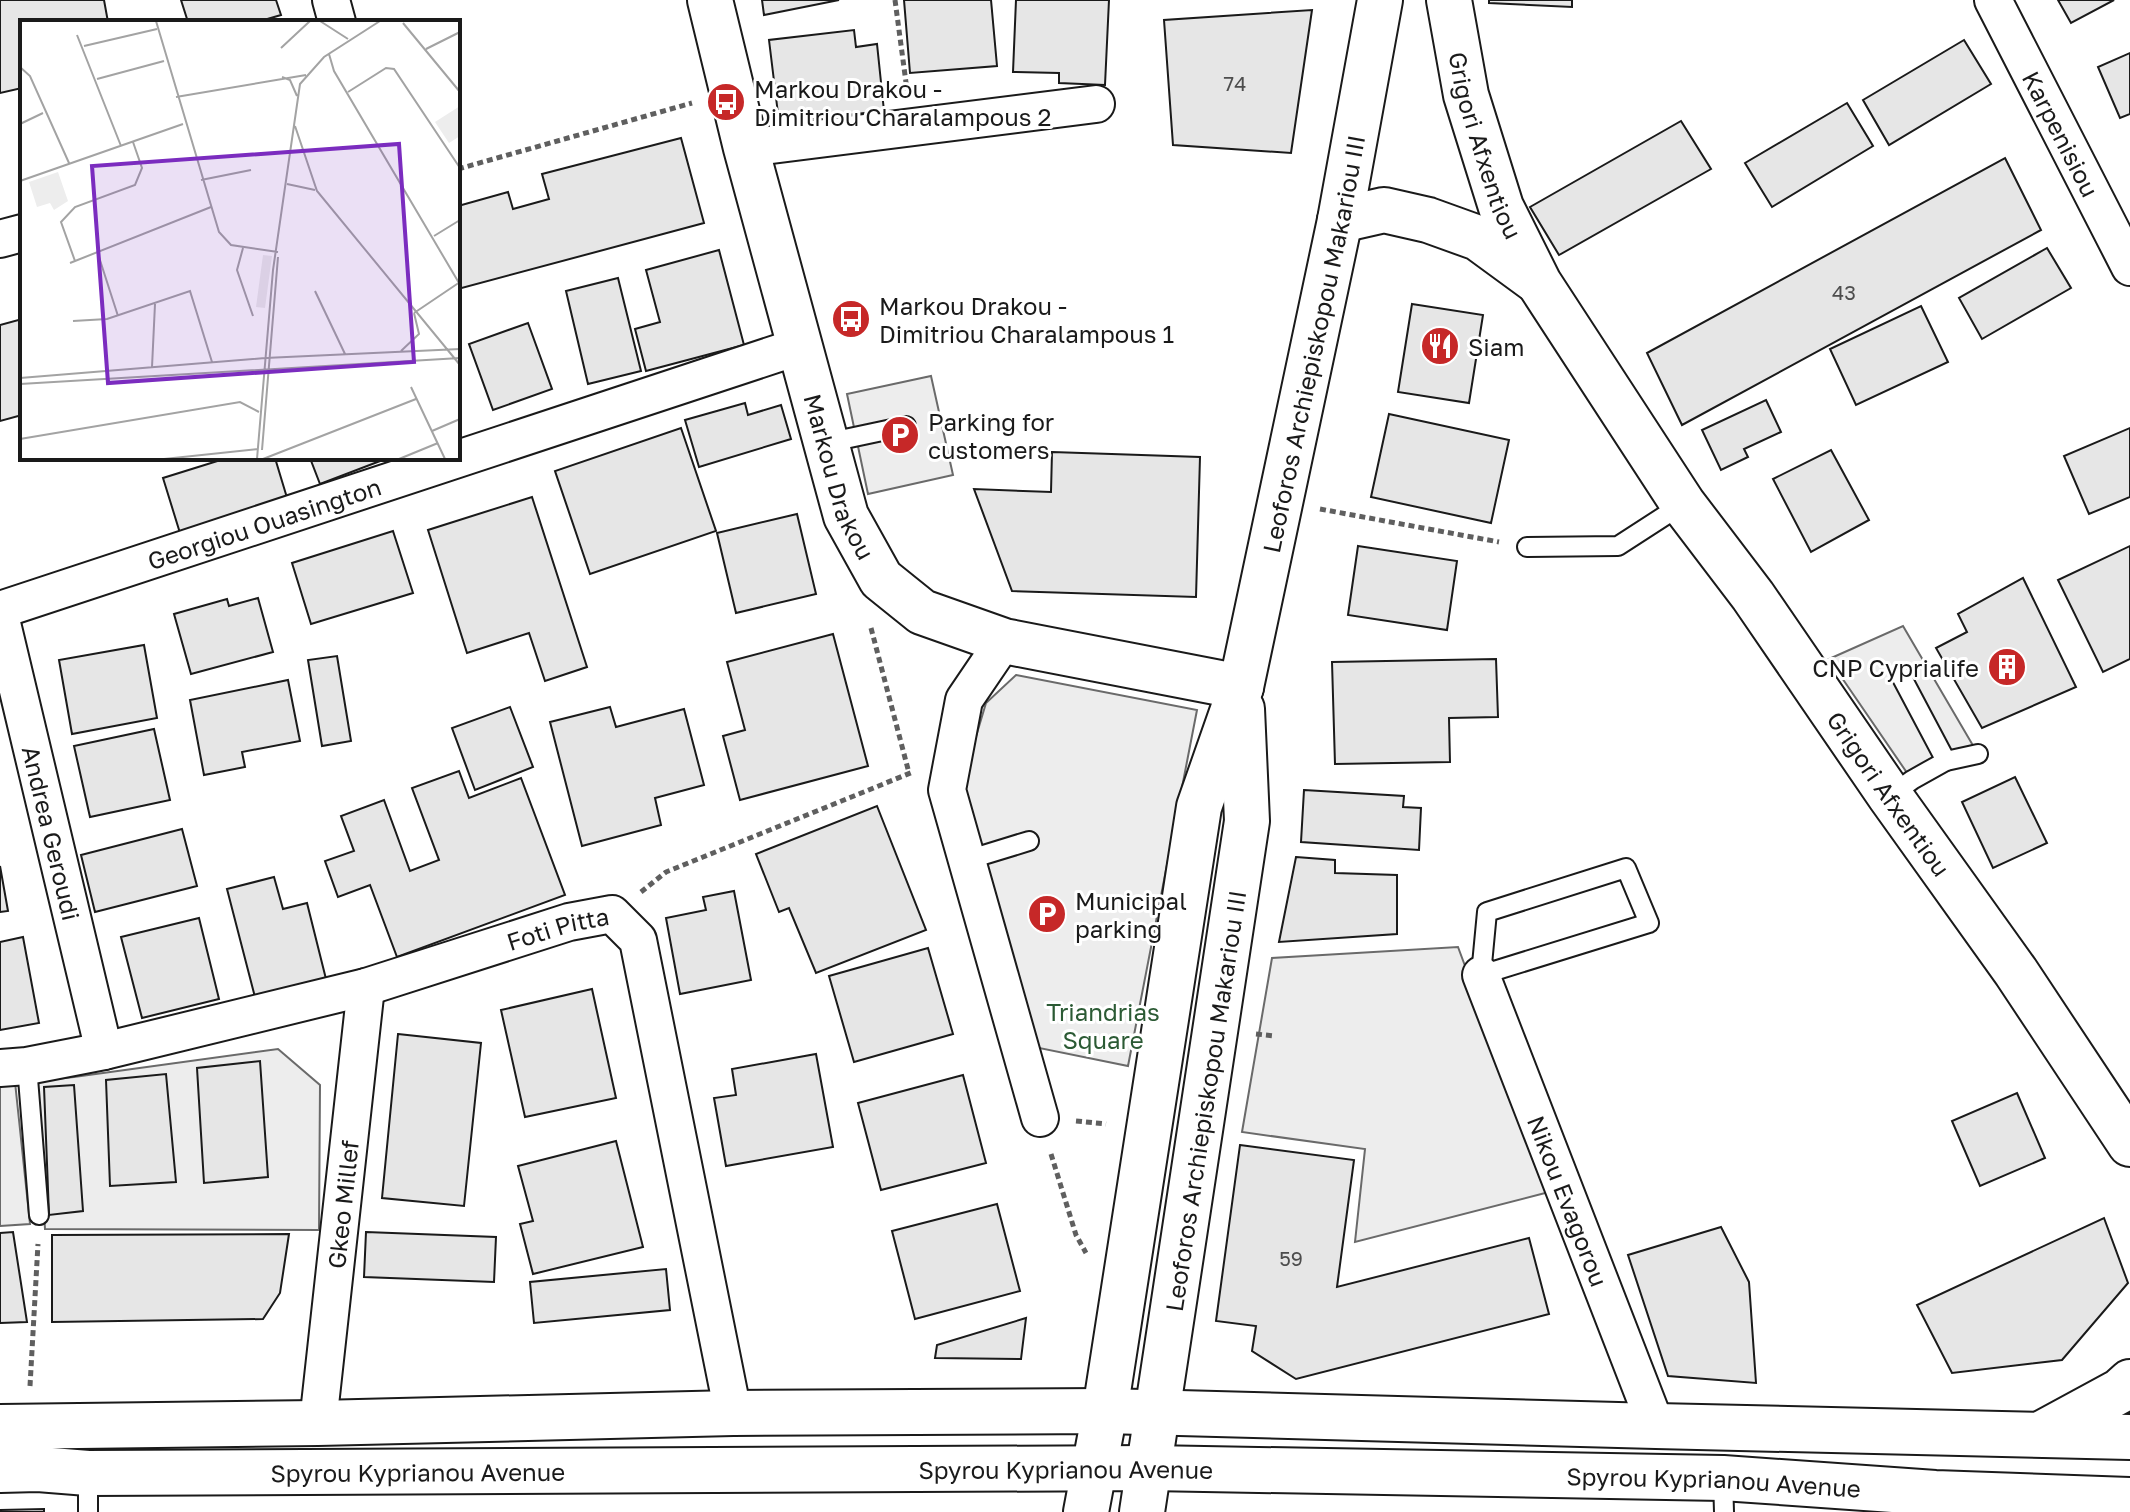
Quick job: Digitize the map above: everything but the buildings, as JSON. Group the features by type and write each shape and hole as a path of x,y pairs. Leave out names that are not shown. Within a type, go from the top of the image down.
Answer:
{"main road":[{"name":"Markou Drakou","path":"710,0 746,148 846,516 881,579 922,612 1004,641 1241,687"},
{"name":"Leoforos Archiepiskopou Makariou III","path":"1086,1512 1105,1411 1199,807 1241,687 1340,220 1380,0"},
{"name":"Grigori Afxentiou","path":"1449,0 1466,95 1501,207 1539,283 1683,504 1753,596 2016,972 2130,1144"},
{"name":"Grigori Afxentiou","path":"1340,220 1384,210 1428,220 1478,238 1539,283"},
{"name":"Leoforos Archiepiskopou Makariou III","path":"1142,1512 1247,821 1241,687"},
{"path":"2039,1435 2120,1391 2130,1382"},
{"name":"Spyrou Kyprianou Avenue","path":"15,1427 733,1413 1105,1411 2130,1437"},
{"name":"Spyrou Kyprianou Avenue","path":"0,1470 38,1469 88,1493 1094,1467 1723,1495 1935,1493 2130,1500"}],"street":[{"path":"331,0 336,20"},
{"name":"Karpenisiou","path":"1993,0 2130,267"},
{"path":"746,148 1096,104"},
{"path":"0,239 20,234"},
{"name":"Georgiou Ouasington","path":"460,459 800,346"},
{"name":"Georgiou Ouasington","path":"0,613 458,460"},
{"name":"Andrea Geroudi","path":"0,613 104,1051"},
{"path":"1004,641 964,700 947,790 1040,1118"},
{"name":"Foti Pitta","path":"14,1067 104,1051 366,987 569,922 612,914 638,940 733,1413"},
{"name":"Nikou Evagorou","path":"1481,975 1656,1426"},
{"name":"Gkeo Millef","path":"318,1423 366,987"}],"lane":[{"path":"825,443 906,426"},
{"path":"1527,547 1618,546 1683,504"},
{"path":"1901,676 1946,761"},
{"path":"1890,796 1946,761 1978,754"},
{"path":"967,860 1029,841"},
{"path":"1626,868 1649,923 1481,975 1487,912 1626,868"},
{"path":"14,1067 39,1215"}],"path":[{"path":"895,0 912,127"},
{"path":"460,168 733,92"},
{"path":"1280,501 1527,547"},
{"path":"873,564 865,606 909,773"},
{"path":"612,914 666,872 954,755"},
{"path":"1120,1313 1076,1235 1040,1118 1148,1129"},
{"path":"15,1427 29,1399 39,1215"}],"shaded area":[{"name":"Parking for customers","path":"931,376 953,475 868,494 847,394"},
{"path":"1903,626 1978,754 1914,783 1829,659"},
{"name":"Municipal parking","path":"1016,675 1197,710 1128,1066 1039,1048 963,780 986,703"},
{"path":"1458,947 1549,1192 1355,1242 1365,1149 1242,1132 1272,958"},
{"path":"278,1049 320,1085 319,1230 45,1229 36,1081"},
{"path":"15,1082 30,1224 0,1226 0,1083"}],"place":[{"name":"Markou Drakou - Dimitriou Charalampous 2","path":"726,102"},
{"name":"Markou Drakou - Dimitriou Charalampous 1","path":"851,319"},
{"name":"Siam","path":"1440,346"},
{"name":"Parking for customers","path":"900,435"},
{"name":"CNP Cyprialife","path":"2007,667"},
{"name":"Municipal parking","path":"1047,914"}],"park label":[{"name":"Triandrias Square","path":"1103,1025"}]}
